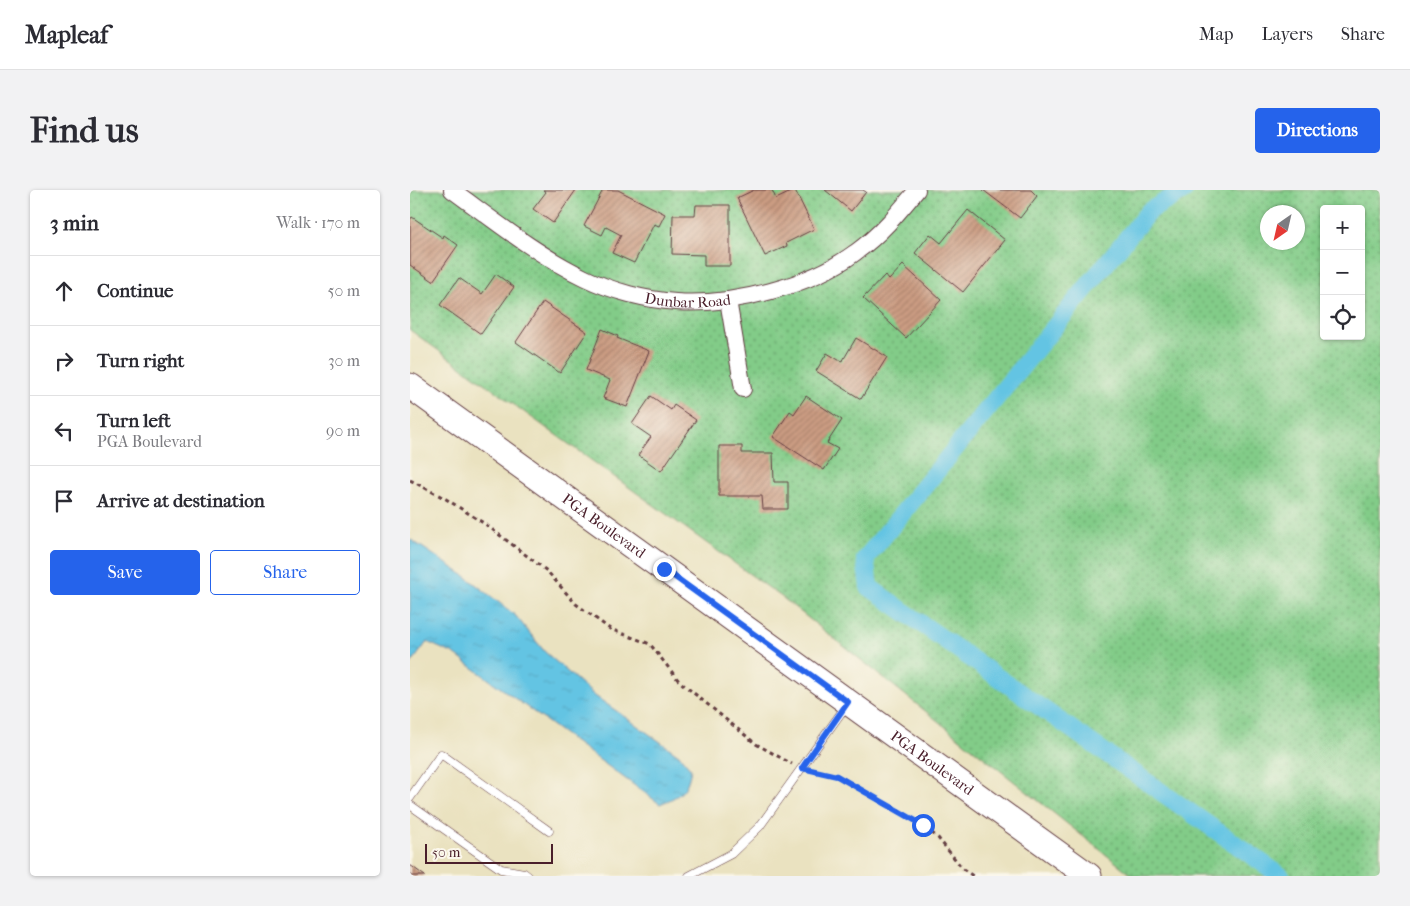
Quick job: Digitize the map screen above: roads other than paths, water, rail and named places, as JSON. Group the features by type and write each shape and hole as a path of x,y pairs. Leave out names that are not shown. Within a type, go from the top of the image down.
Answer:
{"main road":[{"name":"PGA Boulevard","path":"410,386 1089,876"}],"street":[{"name":"Dunbar Road","path":"452,190 552,261 587,279 625,292 677,302 728,300 759,294 797,283 833,267 855,253 877,235 917,190"},
{"path":"728,300 743,389"}],"lane":[{"path":"689,876 731,854 760,826 848,702"},
{"path":"410,798 441,754 549,831"},
{"path":"410,805 501,869 524,873 528,876"}],"water":[{"path":"410,539 465,576 515,615 545,652 595,696 679,755 691,769 682,792 660,804 454,654 427,642 410,665"}],"waterway":[{"path":"1185,190 1149,211 865,559 869,587 1281,876"}]}
